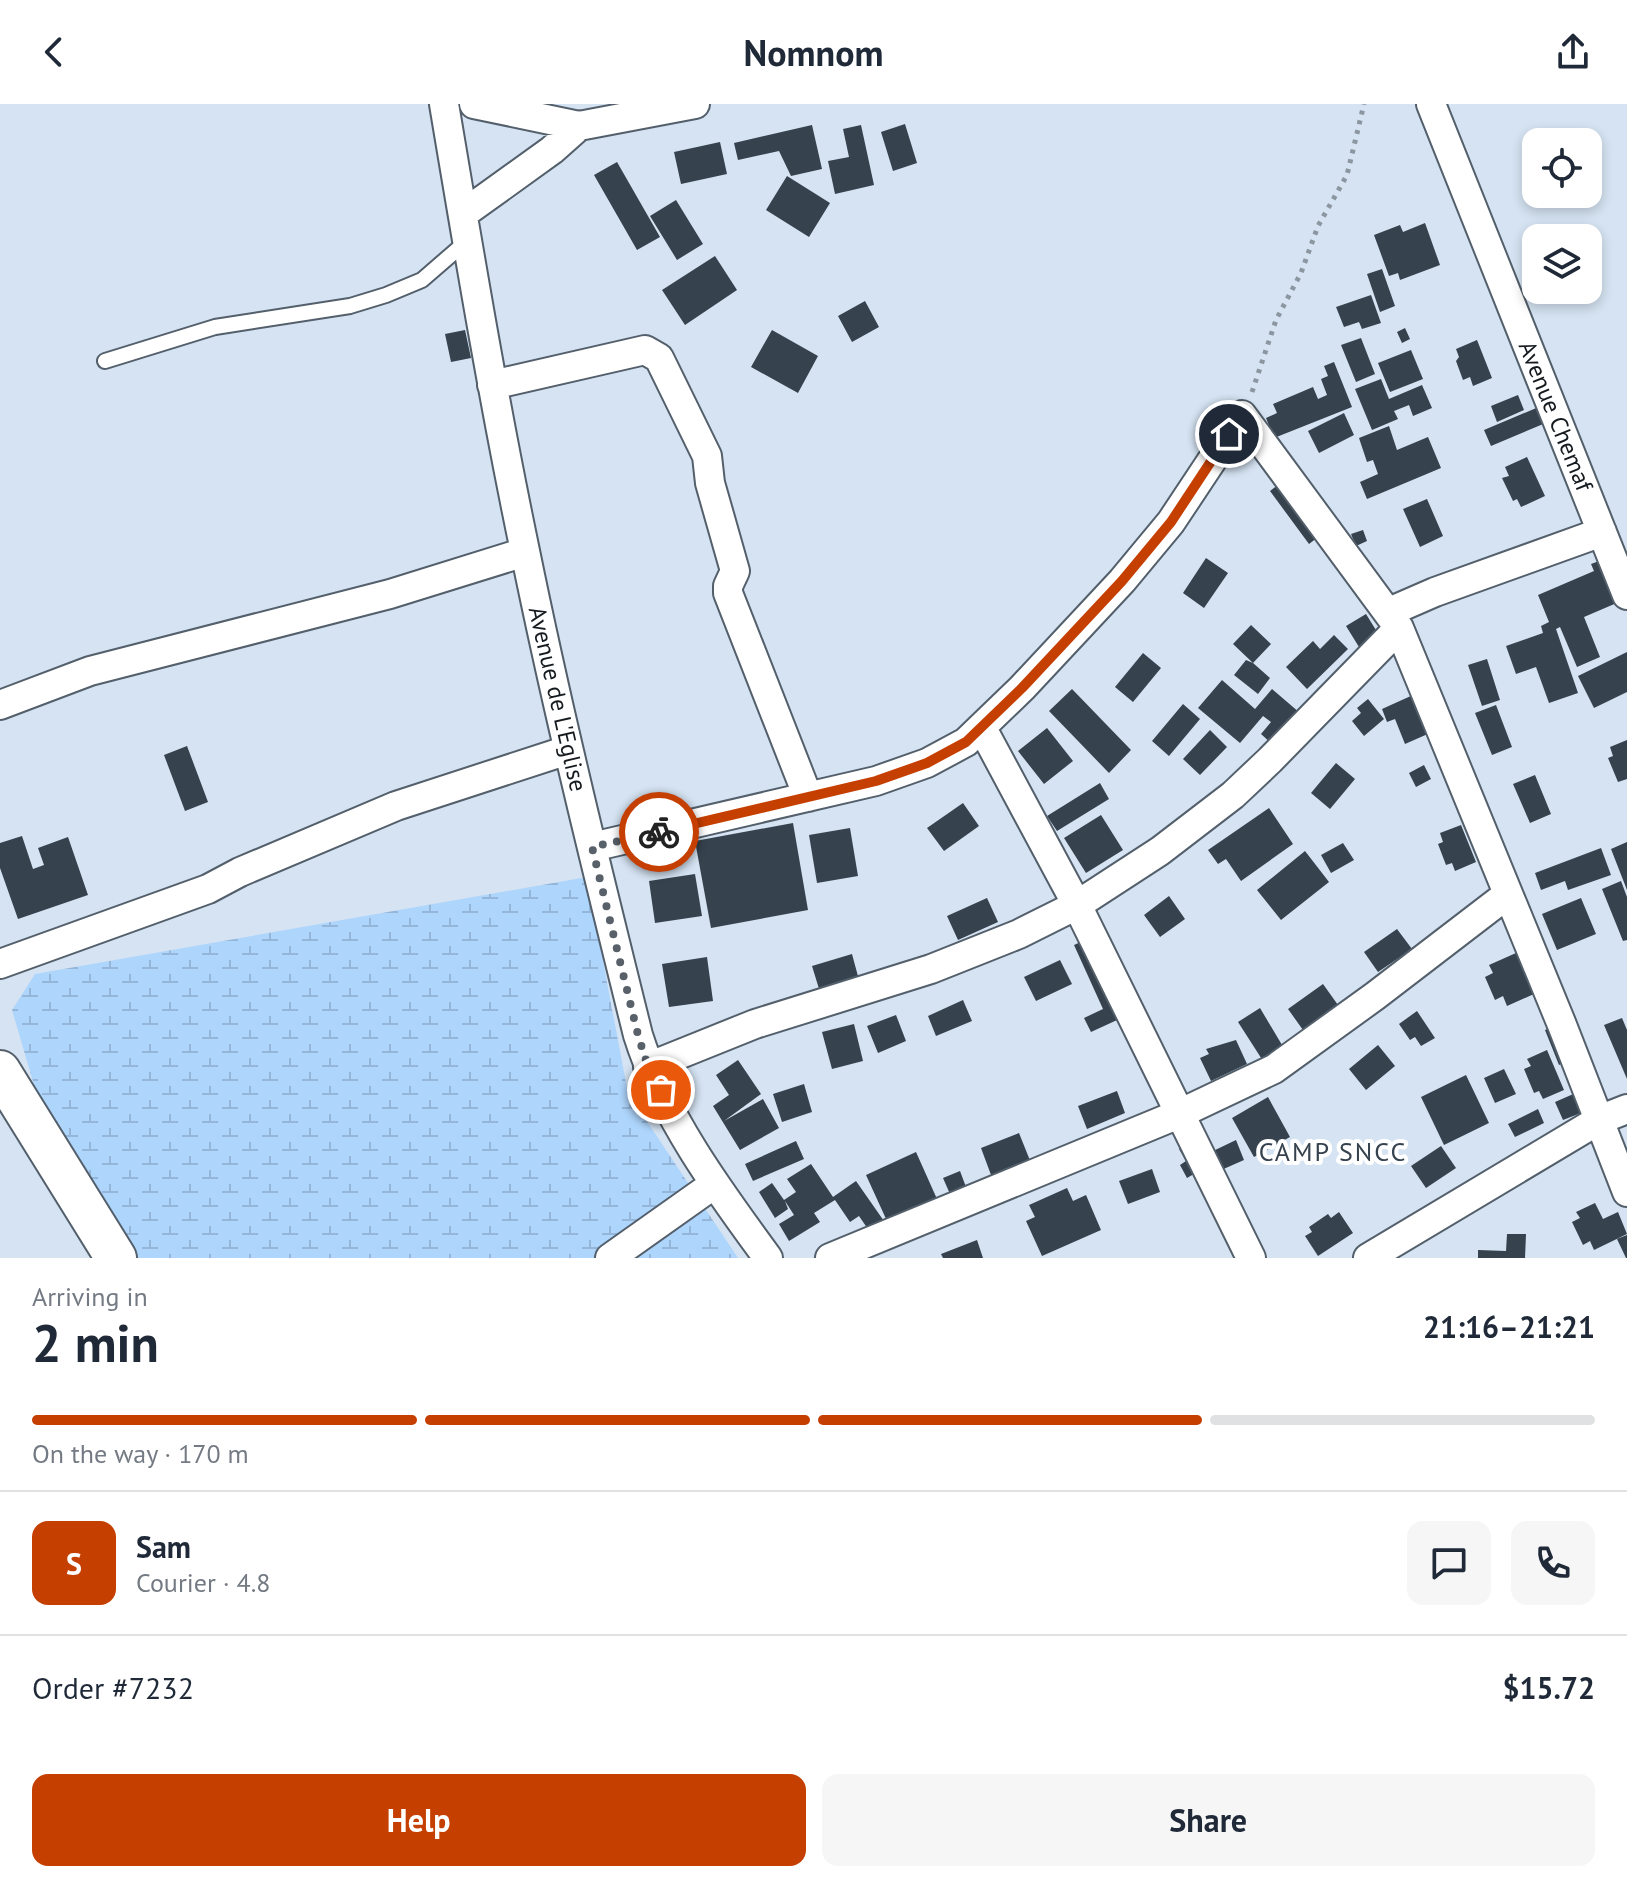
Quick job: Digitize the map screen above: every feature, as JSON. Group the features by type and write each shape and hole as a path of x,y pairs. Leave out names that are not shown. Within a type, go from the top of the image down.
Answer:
{"street":[{"name":"Avenue de L'Eglise","path":"444,104 492,385 525,552 568,750 648,1067 713,1185 768,1258"},
{"path":"474,104 579,126 695,104"},
{"name":"Avenue Chemaf","path":"1431,104 1627,595"},
{"path":"465,228 579,126"},
{"path":"492,385 645,350 659,358 707,456 710,483 735,571 728,593 808,797"},
{"path":"592,847 876,781 927,763 966,742 1122,581 1171,522 1242,415 1394,620 1627,1192"},
{"path":"648,1067 755,1024 931,969 1019,934 1077,905 1149,859 1233,795 1270,760 1394,620 1435,592 1602,532"},
{"path":"0,705 90,671 390,594 525,552"},
{"path":"982,728 1077,905 1251,1258"},
{"path":"0,964 208,889 240,872 396,806 568,750"},
{"path":"830,1258 1179,1114 1283,1062 1508,894"},
{"path":"0,1071 116,1258"},
{"path":"1368,1258 1599,1120 1627,1109"},
{"path":"610,1258 713,1185"}],"lane":[{"path":"105,361 215,327 350,306 386,295 422,280 465,228"}],"path":[{"path":"1242,415 1261,372 1276,320 1301,273 1318,226 1347,175 1364,104"}],"green space":[{"path":"587,877 628,1093 738,1258 131,1258 46,1126 12,1010 35,974"}],"building":[{"path":"905,124 917,163 893,171 881,132"},
{"path":"812,125 822,169 791,176 779,151 738,160 734,143"},
{"path":"861,125 874,185 835,194 828,161 849,157 843,129"},
{"path":"720,142 727,174 681,184 674,152"},
{"path":"617,162 660,237 637,250 594,175"},
{"path":"787,176 830,203 809,237 766,210"},
{"path":"676,200 703,244 677,260 650,216"},
{"path":"1425,223 1440,265 1400,280 1398,273 1389,276 1374,235 1400,225 1403,232"},
{"path":"715,256 737,290 685,325 662,290"},
{"path":"1382,269 1395,306 1380,312 1367,274"},
{"path":"1371,295 1381,323 1362,329 1359,322 1344,327 1336,307"},
{"path":"865,301 879,327 852,342 838,316"},
{"path":"1405,328 1410,339 1402,343 1397,332"},
{"path":"465,330 471,358 451,362 445,334"},
{"path":"772,330 818,356 798,393 751,367"},
{"path":"1361,338 1375,374 1356,382 1341,345"},
{"path":"1477,340 1492,378 1473,386 1470,377 1463,380 1456,361 1459,357 1456,349"},
{"path":"1411,350 1423,379 1390,392 1378,363"},
{"path":"1334,362 1352,407 1274,438 1266,418 1277,413 1273,404 1313,387 1318,399 1327,395 1321,379 1328,376 1324,366"},
{"path":"1381,379 1389,399 1422,385 1432,408 1413,416 1409,405 1394,411 1398,419 1372,430 1355,389"},
{"path":"1518,395 1524,410 1497,422 1491,406"},
{"path":"1541,406 1548,422 1491,446 1484,430"},
{"path":"1344,413 1354,435 1319,453 1308,431"},
{"path":"1389,426 1397,450 1428,437 1441,468 1367,499 1360,482 1378,474 1373,460 1367,462 1359,438"},
{"path":"1527,457 1545,496 1521,507 1517,499 1513,501 1502,478 1509,476 1505,467"},
{"path":"1283,481 1322,534 1309,544 1270,491"},
{"path":"1427,499 1443,536 1420,547 1403,509"},
{"path":"1363,530 1367,541 1356,546 1351,534"},
{"path":"1206,558 1228,573 1204,608 1183,593"},
{"path":"1602,560 1619,602 1584,617 1600,657 1577,667 1560,627 1556,629 1578,693 1549,703 1536,667 1516,674 1506,646 1543,633 1541,626 1549,622 1538,595 1594,571 1591,564"},
{"path":"1366,614 1379,635 1359,647 1346,626"},
{"path":"1251,625 1271,644 1253,663 1233,644"},
{"path":"1334,635 1348,649 1307,689 1286,667 1313,641 1320,649"},
{"path":"1627,652 1627,692 1594,708 1578,676"},
{"path":"1143,653 1161,668 1133,702 1115,687"},
{"path":"1487,659 1500,700 1482,706 1468,665"},
{"path":"1246,660 1270,678 1258,694 1234,675"},
{"path":"1222,680 1255,709 1272,689 1300,713 1273,745 1261,734 1271,722 1263,716 1240,743 1198,708"},
{"path":"1072,689 1131,750 1109,773 1049,711"},
{"path":"1413,695 1430,733 1405,744 1395,719 1387,722 1382,709"},
{"path":"1368,699 1384,719 1364,736 1352,721 1361,713 1357,708"},
{"path":"1183,704 1200,719 1169,756 1152,741"},
{"path":"1496,705 1512,747 1492,755 1475,713"},
{"path":"1047,728 1073,761 1044,784 1018,751"},
{"path":"1210,730 1227,747 1200,775 1183,759"},
{"path":"1627,740 1627,779 1618,782 1608,758 1613,756 1610,747"},
{"path":"187,746 208,802 185,811 164,755"},
{"path":"1336,763 1355,779 1330,809 1311,793"},
{"path":"1424,765 1431,779 1416,787 1409,773"},
{"path":"1535,775 1551,814 1530,823 1513,784"},
{"path":"1100,783 1109,799 1057,831 1047,816"},
{"path":"963,803 979,826 944,851 927,828"},
{"path":"1269,808 1293,844 1241,881 1226,859 1218,864 1208,850"},
{"path":"1101,815 1123,850 1086,873 1064,838"},
{"path":"793,823 808,910 711,928 695,841"},
{"path":"1461,825 1476,862 1455,871 1452,863 1446,865 1438,844 1443,842 1440,833"},
{"path":"850,828 858,876 817,883 809,835"},
{"path":"22,836 33,869 44,865 38,848 68,837 88,895 18,919 0,868 0,843"},
{"path":"1627,842 1627,890 1611,849"},
{"path":"1343,843 1354,860 1331,873 1321,855"},
{"path":"1601,848 1611,875 1568,890 1565,881 1541,890 1535,873"},
{"path":"1305,851 1329,882 1281,920 1257,890"},
{"path":"695,874 702,916 655,923 649,881"},
{"path":"1621,881 1627,897 1627,940 1623,941 1602,889"},
{"path":"1169,896 1185,919 1160,937 1144,915"},
{"path":"987,898 998,922 958,940 947,916"},
{"path":"1581,898 1596,934 1557,950 1542,914"},
{"path":"1397,929 1412,949 1378,972 1364,952"},
{"path":"1092,937 1128,1015 1091,1032 1084,1018 1103,1009 1074,945"},
{"path":"1516,953 1534,994 1507,1006 1503,996 1495,1000 1485,977 1493,973 1489,965"},
{"path":"852,954 859,980 820,992 812,966"},
{"path":"707,957 713,1001 669,1007 662,964"},
{"path":"1060,960 1072,984 1036,1001 1024,977"},
{"path":"1323,984 1338,1005 1303,1030 1288,1009"},
{"path":"963,1000 972,1021 936,1036 928,1016"},
{"path":"1260,1008 1285,1050 1265,1064 1238,1022"},
{"path":"1417,1011 1435,1038 1421,1046 1415,1037 1410,1040 1399,1024"},
{"path":"896,1015 906,1041 878,1053 867,1026"},
{"path":"1622,1018 1627,1030 1627,1079 1604,1025"},
{"path":"854,1024 863,1061 832,1069 822,1032"},
{"path":"1556,1025 1570,1060 1559,1065 1545,1030"},
{"path":"1236,1040 1247,1064 1211,1081 1200,1058 1209,1054 1206,1049"},
{"path":"1378,1045 1395,1066 1366,1090 1349,1069"},
{"path":"1547,1050 1564,1090 1543,1099 1539,1091 1534,1093 1524,1069 1531,1066 1527,1059"},
{"path":"738,1060 761,1094 724,1121 763,1099 779,1128 740,1150 713,1106 729,1095 716,1075"},
{"path":"1504,1069 1516,1094 1495,1103 1484,1078"},
{"path":"1466,1075 1489,1123 1444,1145 1421,1097"},
{"path":"804,1084 812,1112 782,1122 773,1094"},
{"path":"1117,1091 1125,1113 1087,1129 1078,1106"},
{"path":"1578,1092 1586,1111 1563,1120 1555,1102"},
{"path":"1268,1097 1290,1137 1254,1157 1232,1118"},
{"path":"1538,1109 1544,1123 1515,1137 1508,1124"},
{"path":"1019,1133 1033,1168 994,1183 981,1148"},
{"path":"1236,1140 1244,1160 1219,1171 1211,1152"},
{"path":"796,1141 804,1159 753,1181 745,1164"},
{"path":"1190,1143 1204,1168 1187,1178 1180,1165 1186,1161 1179,1149"},
{"path":"1441,1146 1456,1168 1426,1188 1411,1166"},
{"path":"916,1152 937,1199 887,1221 866,1175"},
{"path":"811,1164 833,1197 856,1181 886,1224 872,1235 859,1216 850,1222 835,1200 814,1213 820,1222 789,1241 779,1224 794,1215 785,1201 788,1209 775,1218 759,1192 772,1183 784,1200 796,1192 787,1179"},
{"path":"1152,1169 1160,1192 1128,1204 1119,1181"},
{"path":"960,1171 966,1187 950,1194 943,1178"},
{"path":"1067,1188 1073,1201 1086,1195 1101,1230 1042,1256 1026,1221 1035,1217 1029,1205"},
{"path":"1595,1203 1603,1219 1618,1212 1627,1234 1594,1250 1590,1241 1583,1245 1572,1222 1580,1218 1576,1212"},
{"path":"1339,1212 1353,1233 1318,1256 1305,1236 1312,1232 1309,1227 1328,1214 1331,1218"},
{"path":"1507,1234 1526,1234 1525,1258 1478,1258 1478,1250 1506,1251"},
{"path":"1627,1235 1627,1258 1626,1258 1617,1239"},
{"path":"977,1240 983,1258 943,1258 941,1254"}],"way so far":[{"path":"659,832 592,847 638,1035 648,1067 661,1090"}],"district":[{"name":"CAMP SNCC","path":"1333,1151"}],"route":[{"path":"659,832 876,781 927,763 966,742 1022,688 1122,581 1171,522 1229,434"}]}
